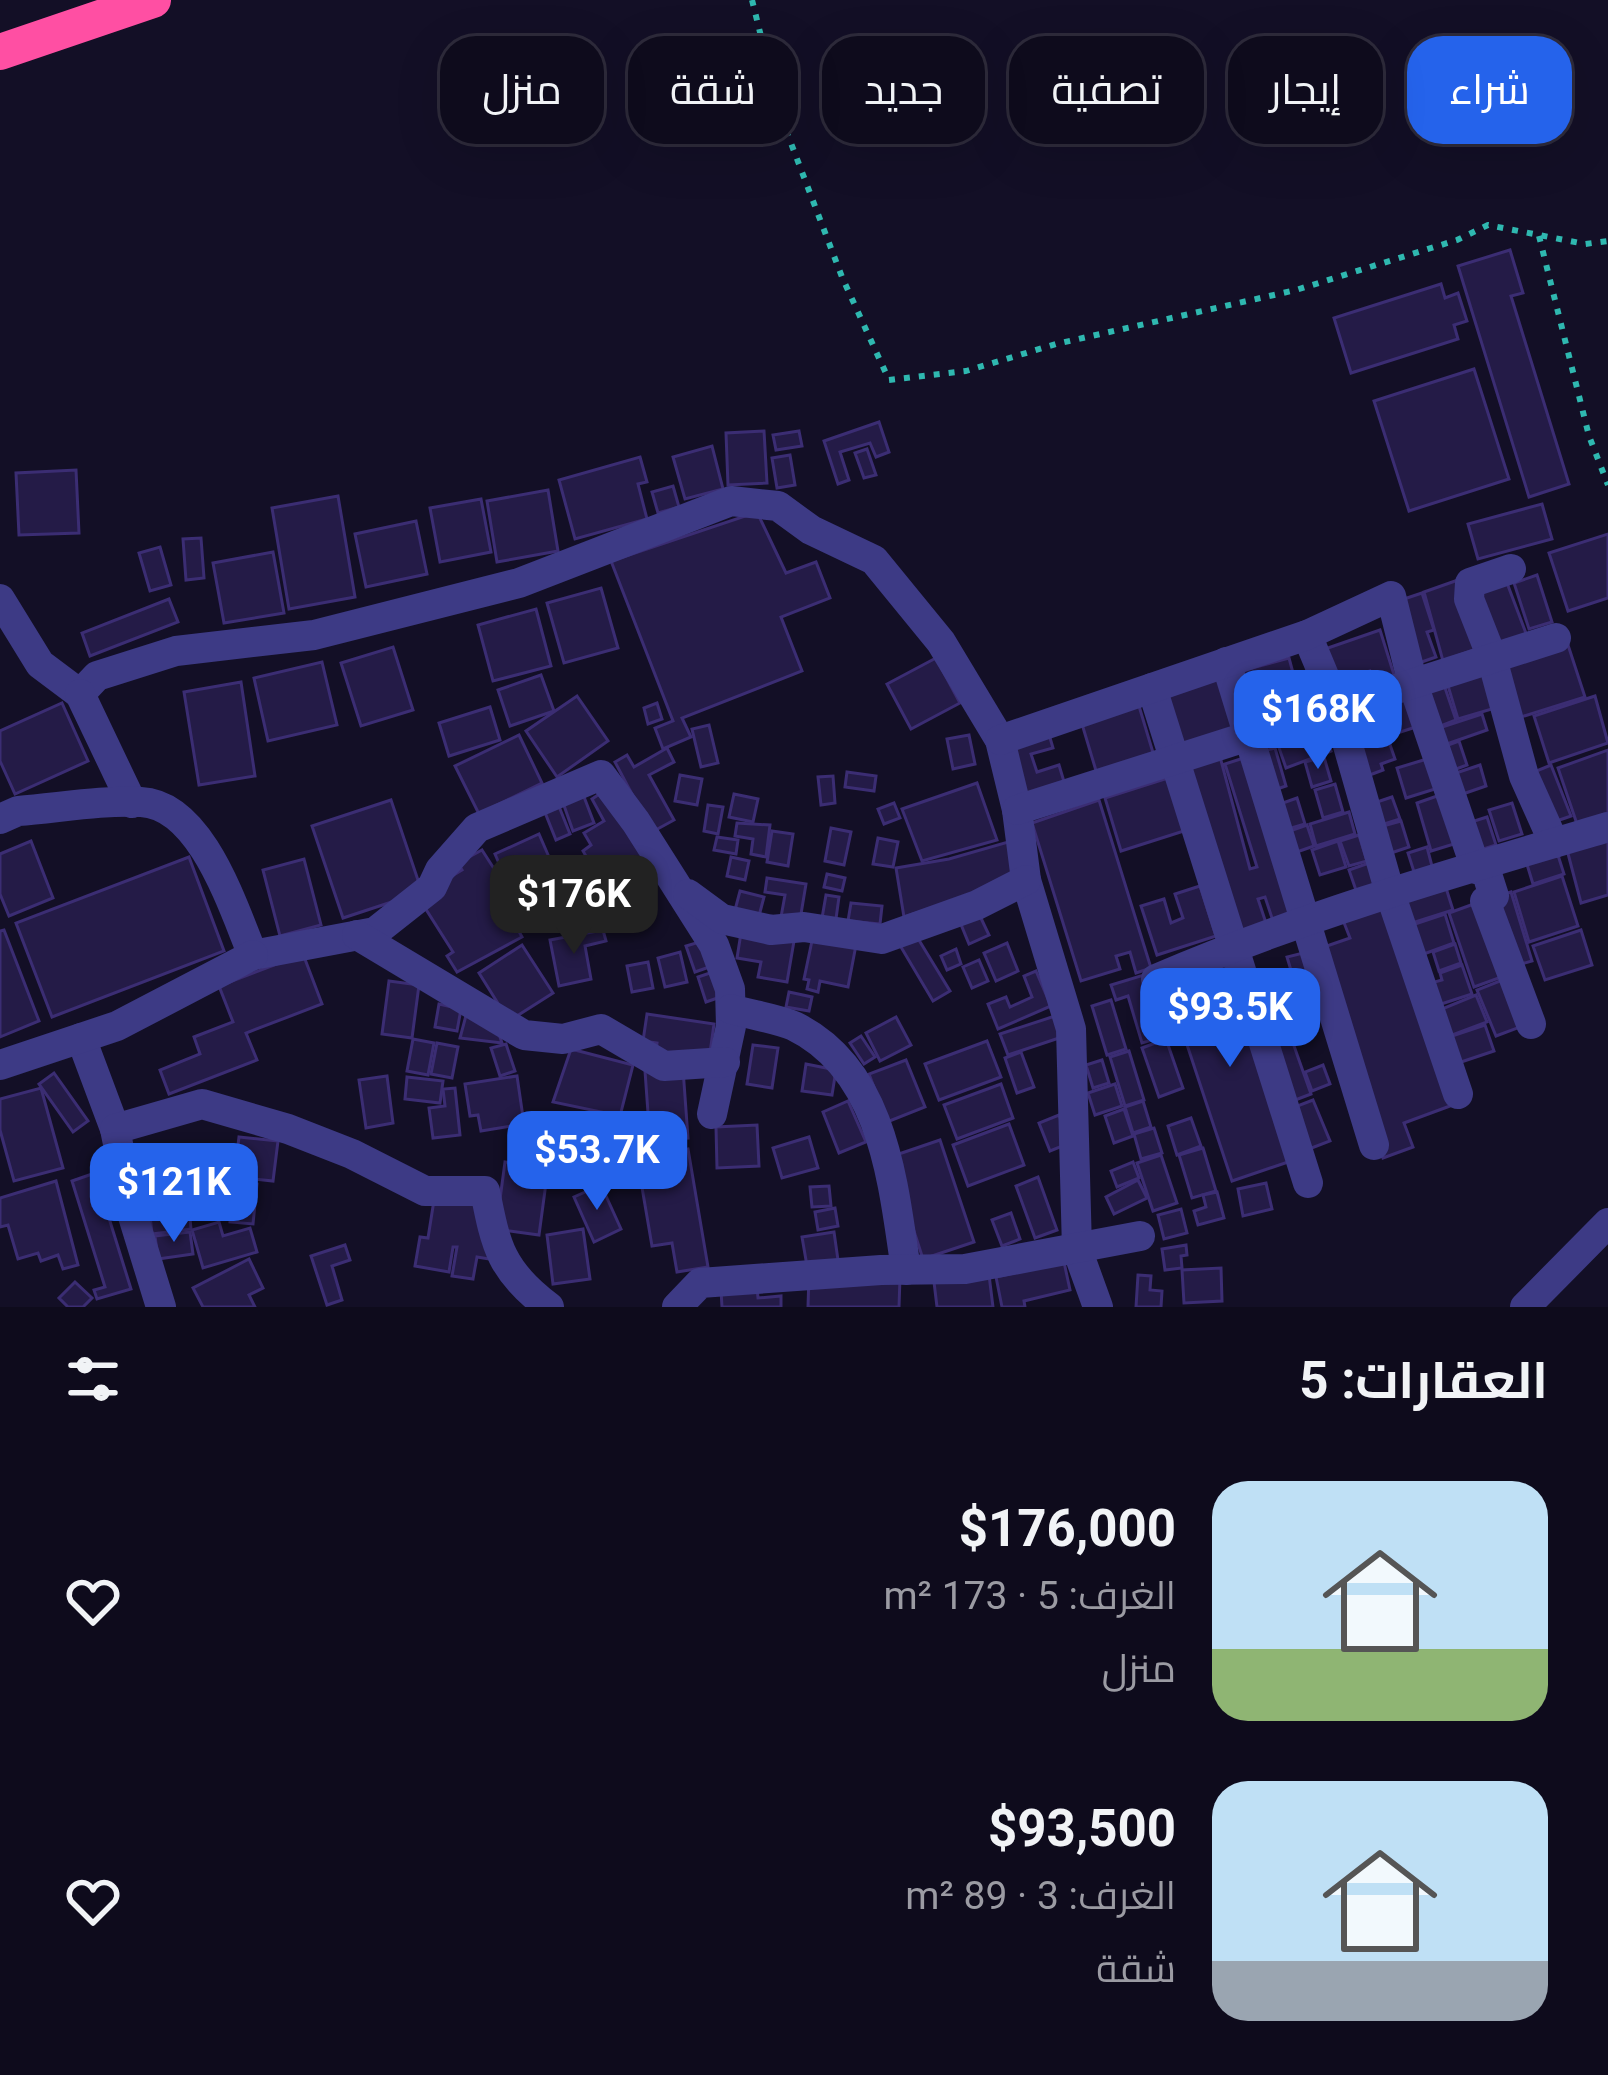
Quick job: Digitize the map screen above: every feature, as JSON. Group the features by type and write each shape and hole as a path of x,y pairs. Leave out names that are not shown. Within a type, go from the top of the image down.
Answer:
{"highway":[{"path":"0,52 153,0"}],"street":[{"path":"80,694 97,676 176,651 314,635 520,583 731,502 778,506 811,530 874,560 941,642 1000,740 1017,810 1026,880 1071,1029 1077,1249 1099,1307"},
{"path":"1510,569 1469,583 1469,599 1491,655 1524,776 1554,843"},
{"path":"1000,740 1306,635 1391,596 1413,684 1476,868"},
{"path":"0,599 40,664 80,694 131,802"},
{"path":"1306,635 1337,707 1390,893 1458,1094"},
{"path":"1017,810 1556,638"},
{"path":"1226,662 1374,1144"},
{"path":"1152,688 1308,1183"},
{"path":"0,1066 117,1026 253,955 375,932 432,887 440,870 477,828 601,775 636,821 714,945 730,989 725,1062 712,1114"},
{"path":"0,819 18,811 131,802 146,802 176,816 206,847 253,955"},
{"path":"1156,979 1231,946 1608,827"},
{"path":"1476,868 1486,871 1494,896 1486,901 1532,1024"},
{"path":"670,878 722,919 770,930 804,927 882,939 977,905 1026,880"},
{"path":"357,935 524,1035 563,1039 601,1029 664,1066 725,1062"},
{"path":"731,1010 794,1026 839,1058 878,1122 906,1270"},
{"path":"81,1038 115,1129 132,1213 161,1307"},
{"path":"115,1129 202,1104 288,1129 352,1154 425,1191 485,1191 496,1247 524,1288 549,1307"},
{"path":"1525,1307 1608,1223"},
{"path":"677,1307 700,1283 964,1269 1140,1236"}],"path":[{"path":"752,0 781,117 842,277 889,380 966,371 1056,344 1296,290 1456,240 1488,225 1585,244 1608,241"},
{"path":"1539,236 1589,436 1608,485"}],"building":[{"path":"1510,250 1523,293 1511,296 1569,484 1529,497 1458,266"},
{"path":"1441,284 1445,298 1458,293 1467,321 1454,325 1458,339 1351,373 1334,318"},
{"path":"1474,369 1509,479 1409,511 1374,401"},
{"path":"879,422 889,452 876,457 870,443 840,452 849,480 838,484 824,441"},
{"path":"764,431 767,483 728,485 726,433"},
{"path":"799,431 802,446 776,450 773,435"},
{"path":"712,446 723,489 685,499 673,457"},
{"path":"867,449 876,475 864,478 855,453"},
{"path":"790,455 795,485 777,488 772,458"},
{"path":"640,457 647,482 638,484 647,519 575,539 559,480"},
{"path":"76,470 79,533 19,535 16,473"},
{"path":"673,486 679,507 658,513 652,492"},
{"path":"548,490 558,551 497,562 487,501"},
{"path":"338,496 355,597 289,609 272,508"},
{"path":"481,499 491,552 440,562 430,508"},
{"path":"1542,504 1552,539 1478,559 1468,524"},
{"path":"757,512 786,573 816,562 830,598 781,617 802,671 682,718 691,737 663,749 655,728 673,721 611,561"},
{"path":"416,521 427,574 366,587 355,534"},
{"path":"1608,534 1608,598 1568,611 1549,553"},
{"path":"201,538 204,578 186,580 183,539"},
{"path":"160,547 171,585 150,591 139,553"},
{"path":"273,552 284,613 224,623 213,563"},
{"path":"1537,575 1552,622 1529,629 1514,583"},
{"path":"1458,580 1482,647 1443,661 1424,592"},
{"path":"1507,583 1527,636 1497,648 1478,594"},
{"path":"601,588 618,648 564,663 547,603"},
{"path":"1422,593 1434,630 1427,632 1436,657 1416,664 1395,602"},
{"path":"169,599 178,622 90,656 82,633"},
{"path":"536,609 551,666 493,681 478,625"},
{"path":"1380,630 1395,678 1375,684 1370,671 1352,677 1356,690 1340,696 1325,649"},
{"path":"1568,645 1585,697 1521,717 1504,665"},
{"path":"393,647 413,710 361,726 341,663"},
{"path":"936,658 960,703 911,729 887,684"},
{"path":"1289,658 1296,684 1287,687 1289,696 1247,708 1237,672"},
{"path":"322,662 337,725 268,741 254,678"},
{"path":"1488,662 1502,706 1458,719 1445,676"},
{"path":"541,675 554,711 510,726 498,690"},
{"path":"1441,676 1456,720 1433,729 1417,684"},
{"path":"1219,677 1236,727 1180,746 1163,697"},
{"path":"241,682 255,776 199,785 184,692"},
{"path":"577,696 608,741 557,777 526,731"},
{"path":"1595,696 1608,743 1549,763 1534,716"},
{"path":"1408,699 1416,727 1391,735 1384,713 1374,716 1370,702"},
{"path":"62,703 88,761 15,794 0,761 0,731"},
{"path":"657,703 662,719 648,724 644,708"},
{"path":"1139,706 1154,756 1097,774 1082,724"},
{"path":"490,707 500,740 449,756 439,723"},
{"path":"1482,714 1487,730 1444,745 1439,728"},
{"path":"1367,717 1374,740 1354,746 1348,723"},
{"path":"709,725 718,763 701,767 692,729"},
{"path":"1323,729 1331,751 1286,768 1278,745"},
{"path":"1048,731 1053,748 1031,754 1037,772 1059,765 1065,785 1022,799 1006,745"},
{"path":"519,735 542,783 479,814 455,766"},
{"path":"969,735 975,764 953,769 947,739"},
{"path":"1387,736 1395,759 1367,776 1357,747"},
{"path":"1459,741 1467,765 1448,772 1440,748"},
{"path":"667,748 674,762 649,775 674,820 652,832 615,762 627,755 634,767"},
{"path":"1275,748 1286,786 1271,791 1260,752"},
{"path":"1608,750 1608,813 1577,824 1558,768"},
{"path":"1219,753 1250,869 1257,867 1225,764 1250,756 1298,914 1273,921 1265,897 1258,899 1267,926 1232,935 1185,764"},
{"path":"1324,757 1331,781 1312,787 1305,762"},
{"path":"1427,759 1435,789 1406,798 1397,768"},
{"path":"1480,765 1486,786 1457,796 1450,775"},
{"path":"1551,765 1571,816 1548,824 1529,774"},
{"path":"847,772 876,776 874,791 845,787"},
{"path":"680,775 702,779 697,805 675,801"},
{"path":"833,776 835,803 821,805 818,777"},
{"path":"1171,777 1187,830 1121,851 1105,798"},
{"path":"977,783 997,840 922,861 902,809"},
{"path":"1335,784 1343,812 1323,818 1315,790"},
{"path":"581,789 594,823 573,831 561,797"},
{"path":"607,789 647,857 627,868 635,883 610,898 583,851 591,845 584,833 604,821 592,799"},
{"path":"734,794 758,799 753,822 729,817"},
{"path":"1440,795 1454,844 1431,851 1417,803"},
{"path":"1392,797 1400,819 1381,825 1374,803"},
{"path":"1297,798 1305,824 1288,829 1280,804"},
{"path":"556,799 570,834 556,840 542,805"},
{"path":"391,800 422,892 343,918 312,826"},
{"path":"1099,800 1151,968 1136,973 1130,952 1116,956 1120,969 1081,981 1032,823"},
{"path":"894,803 900,818 884,824 878,809"},
{"path":"1512,803 1522,834 1499,841 1489,810"},
{"path":"708,805 723,807 718,834 704,831"},
{"path":"1349,812 1355,834 1316,846 1310,824"},
{"path":"1487,817 1496,845 1474,852 1465,824"},
{"path":"1401,821 1409,847 1391,853 1383,826"},
{"path":"737,823 770,825 766,857 751,854 753,839 735,836"},
{"path":"1307,825 1314,846 1291,854 1284,833"},
{"path":"831,828 851,832 844,865 825,861"},
{"path":"772,831 793,834 788,866 767,862"},
{"path":"539,834 565,894 547,902 551,911 525,923 495,854"},
{"path":"1608,834 1608,895 1581,903 1566,846"},
{"path":"1359,835 1367,861 1349,866 1340,841"},
{"path":"717,837 738,840 736,854 714,850"},
{"path":"878,838 898,842 893,867 873,864"},
{"path":"31,841 53,898 9,916 0,894 0,854"},
{"path":"1338,841 1346,867 1320,875 1312,850"},
{"path":"1008,842 1020,879 904,917 896,868"},
{"path":"1427,847 1433,870 1415,875 1408,853"},
{"path":"1556,849 1564,874 1533,884 1525,858"},
{"path":"482,850 500,878 495,888 522,937 457,972 447,956 453,952 422,903 437,885 462,870 458,863"},
{"path":"189,857 224,951 52,1017 16,923"},
{"path":"731,857 749,861 745,880 727,876"},
{"path":"304,859 321,925 280,936 263,870"},
{"path":"1369,863 1377,889 1358,896 1349,870"},
{"path":"581,872 588,890 573,896 566,879"},
{"path":"827,874 845,878 842,891 824,887"},
{"path":"1562,876 1578,926 1529,942 1514,892"},
{"path":"767,878 806,884 800,920 781,917 785,895 765,892"},
{"path":"1200,886 1216,936 1157,955 1141,906 1164,899 1171,923 1183,918 1175,894"},
{"path":"1446,888 1453,910 1409,924 1402,902"},
{"path":"740,891 764,897 759,916 735,910"},
{"path":"1511,892 1532,961 1510,967 1489,899"},
{"path":"826,895 839,897 835,926 821,924"},
{"path":"1390,897 1450,1106 1404,1123 1413,1147 1383,1158 1321,948 1350,938 1341,915"},
{"path":"1482,901 1507,975 1474,987 1449,913"},
{"path":"851,903 882,906 880,924 848,921"},
{"path":"979,914 989,935 969,944 960,922"},
{"path":"1445,914 1454,943 1421,955 1412,925"},
{"path":"4,930 39,1021 0,1037 0,931"},
{"path":"603,930 606,941 585,946 591,979 559,986 550,940"},
{"path":"1581,930 1592,965 1545,980 1533,946"},
{"path":"914,932 950,991 933,1001 898,942"},
{"path":"741,933 794,941 787,982 758,977 761,962 737,958"},
{"path":"813,936 856,945 848,987 820,981 818,992 807,989 809,980 804,979"},
{"path":"706,940 715,965 695,972 686,946"},
{"path":"1007,943 1018,971 996,981 984,953"},
{"path":"1455,944 1461,963 1439,971 1433,952"},
{"path":"522,945 553,993 509,1021 479,973"},
{"path":"956,949 961,964 947,970 941,956"},
{"path":"680,952 687,982 665,987 658,958"},
{"path":"1307,952 1312,971 1293,977 1287,957"},
{"path":"303,954 322,1004 246,1033 257,1060 169,1094 160,1070 200,1054 194,1037 233,1022 219,986"},
{"path":"979,960 988,981 972,988 963,967"},
{"path":"1228,960 1294,1160 1232,1181 1166,981"},
{"path":"648,962 653,988 632,992 627,966"},
{"path":"1462,965 1472,994 1438,1005 1431,983 1442,980 1440,973"},
{"path":"719,970 726,995 706,1002 698,977"},
{"path":"1036,971 1051,1006 998,1029 988,1004 1006,997 1010,1007 1032,997 1024,976"},
{"path":"1147,974 1166,1036 1142,1043 1128,996 1116,1000 1111,985"},
{"path":"1269,977 1279,1007 1261,1013 1251,983"},
{"path":"1510,977 1528,1024 1496,1036 1477,990"},
{"path":"389,981 419,985 412,1038 382,1034"},
{"path":"789,992 812,997 809,1011 786,1007"},
{"path":"1476,995 1487,1022 1447,1037 1437,1011"},
{"path":"1111,1000 1126,1049 1107,1055 1092,1006"},
{"path":"439,1004 461,1009 457,1031 435,1027"},
{"path":"468,1008 497,1028 502,1043 460,1038"},
{"path":"1281,1009 1311,1094 1290,1102 1260,1016"},
{"path":"647,1014 714,1024 709,1060 656,1052 657,1043 643,1041"},
{"path":"1055,1016 1062,1037 1008,1055 1000,1034"},
{"path":"1306,1016 1312,1034 1296,1038 1290,1021"},
{"path":"896,1017 911,1045 880,1061 866,1033"},
{"path":"1485,1025 1494,1051 1455,1064 1446,1038"},
{"path":"861,1036 875,1057 864,1064 850,1043"},
{"path":"413,1039 434,1043 428,1075 407,1071"},
{"path":"1166,1039 1183,1088 1159,1097 1142,1048"},
{"path":"987,1041 1001,1077 939,1100 925,1064"},
{"path":"437,1043 458,1047 452,1078 431,1074"},
{"path":"506,1044 515,1071 500,1076 491,1048"},
{"path":"753,1045 778,1048 772,1088 747,1084"},
{"path":"571,1049 633,1065 620,1116 553,1102"},
{"path":"1129,1051 1144,1100 1125,1106 1110,1057"},
{"path":"1021,1052 1034,1087 1017,1093 1005,1058"},
{"path":"906,1060 925,1107 887,1122 869,1074"},
{"path":"1102,1060 1109,1083 1093,1088 1086,1065"},
{"path":"806,1064 836,1070 832,1095 802,1091"},
{"path":"1323,1065 1330,1084 1312,1091 1305,1072"},
{"path":"683,1069 688,1138 650,1141 645,1071"},
{"path":"54,1073 88,1121 73,1132 39,1084"},
{"path":"387,1076 393,1123 366,1128 359,1080"},
{"path":"517,1076 524,1124 481,1131 478,1115 470,1116 465,1084"},
{"path":"407,1077 443,1081 440,1103 405,1099"},
{"path":"1001,1084 1013,1118 957,1139 944,1105"},
{"path":"1115,1084 1122,1106 1095,1115 1088,1093"},
{"path":"41,1088 63,1168 14,1181 0,1130 0,1099"},
{"path":"455,1088 460,1135 433,1138 429,1108 445,1106 443,1089"},
{"path":"1313,1100 1330,1141 1309,1149 1292,1108"},
{"path":"848,1101 866,1142 839,1153 823,1112"},
{"path":"1143,1101 1151,1127 1133,1133 1125,1107"},
{"path":"1124,1109 1133,1136 1114,1143 1105,1116"},
{"path":"1059,1115 1070,1143 1050,1151 1039,1123"},
{"path":"1191,1118 1201,1146 1177,1155 1168,1126"},
{"path":"591,1124 613,1124 614,1145 592,1146"},
{"path":"1009,1124 1024,1165 968,1186 953,1145"},
{"path":"757,1125 759,1166 717,1168 716,1127"},
{"path":"1154,1128 1162,1153 1141,1159 1134,1134"},
{"path":"239,1137 278,1141 273,1181 234,1177"},
{"path":"809,1137 818,1168 782,1178 773,1148"},
{"path":"585,1140 591,1174 569,1177 564,1143"},
{"path":"940,1140 974,1242 923,1259 890,1157"},
{"path":"1203,1148 1216,1191 1192,1198 1179,1155"},
{"path":"688,1149 708,1267 677,1272 672,1243 652,1246 637,1158"},
{"path":"1161,1155 1177,1203 1153,1211 1137,1163"},
{"path":"505,1162 548,1168 539,1235 496,1229"},
{"path":"1133,1162 1139,1178 1117,1187 1111,1171"},
{"path":"185,1166 191,1229 152,1234 150,1215 167,1212 165,1191 151,1192 148,1170"},
{"path":"95,1173 131,1289 97,1299 94,1290 105,1287 72,1181"},
{"path":"1038,1177 1057,1230 1035,1238 1016,1186"},
{"path":"1138,1180 1147,1198 1114,1214 1106,1197"},
{"path":"56,1181 78,1265 63,1269 58,1255 41,1261 38,1253 18,1259 8,1225 0,1227 0,1198"},
{"path":"234,1182 257,1184 253,1224 230,1222"},
{"path":"1266,1183 1272,1209 1243,1216 1238,1189"},
{"path":"601,1185 621,1229 594,1242 574,1197"},
{"path":"829,1186 831,1206 812,1207 810,1187"},
{"path":"1217,1192 1224,1218 1198,1225 1194,1211 1206,1207 1203,1195"},
{"path":"435,1194 482,1202 489,1259 477,1257 473,1279 452,1276 457,1247 453,1247 449,1272 415,1266 420,1237 428,1238"},
{"path":"835,1208 838,1226 818,1230 815,1212"},
{"path":"1181,1209 1187,1233 1164,1239 1158,1215"},
{"path":"1011,1213 1020,1239 1002,1246 992,1220"},
{"path":"219,1222 223,1236 250,1228 257,1252 203,1268 192,1230"},
{"path":"583,1229 590,1279 553,1284 547,1235"},
{"path":"190,1232 193,1254 158,1259 155,1236"},
{"path":"834,1232 838,1260 807,1266 802,1237"},
{"path":"345,1245 350,1260 332,1266 342,1300 327,1305 311,1256"},
{"path":"1186,1245 1182,1268 1165,1270 1162,1249"},
{"path":"249,1259 263,1288 249,1295 255,1307 203,1307 193,1288"},
{"path":"1064,1262 1070,1290 1024,1301 1025,1307 1002,1307 996,1277"},
{"path":"1221,1268 1222,1301 1184,1303 1182,1270"},
{"path":"809,1275 900,1277 899,1307 808,1307"},
{"path":"989,1275 993,1307 937,1307 934,1282"},
{"path":"1138,1275 1151,1276 1150,1290 1162,1291 1161,1307 1136,1307"},
{"path":"75,1282 92,1298 83,1307 68,1307 59,1298"},
{"path":"757,1287 758,1298 781,1296 781,1307 722,1307 721,1290"}]}
